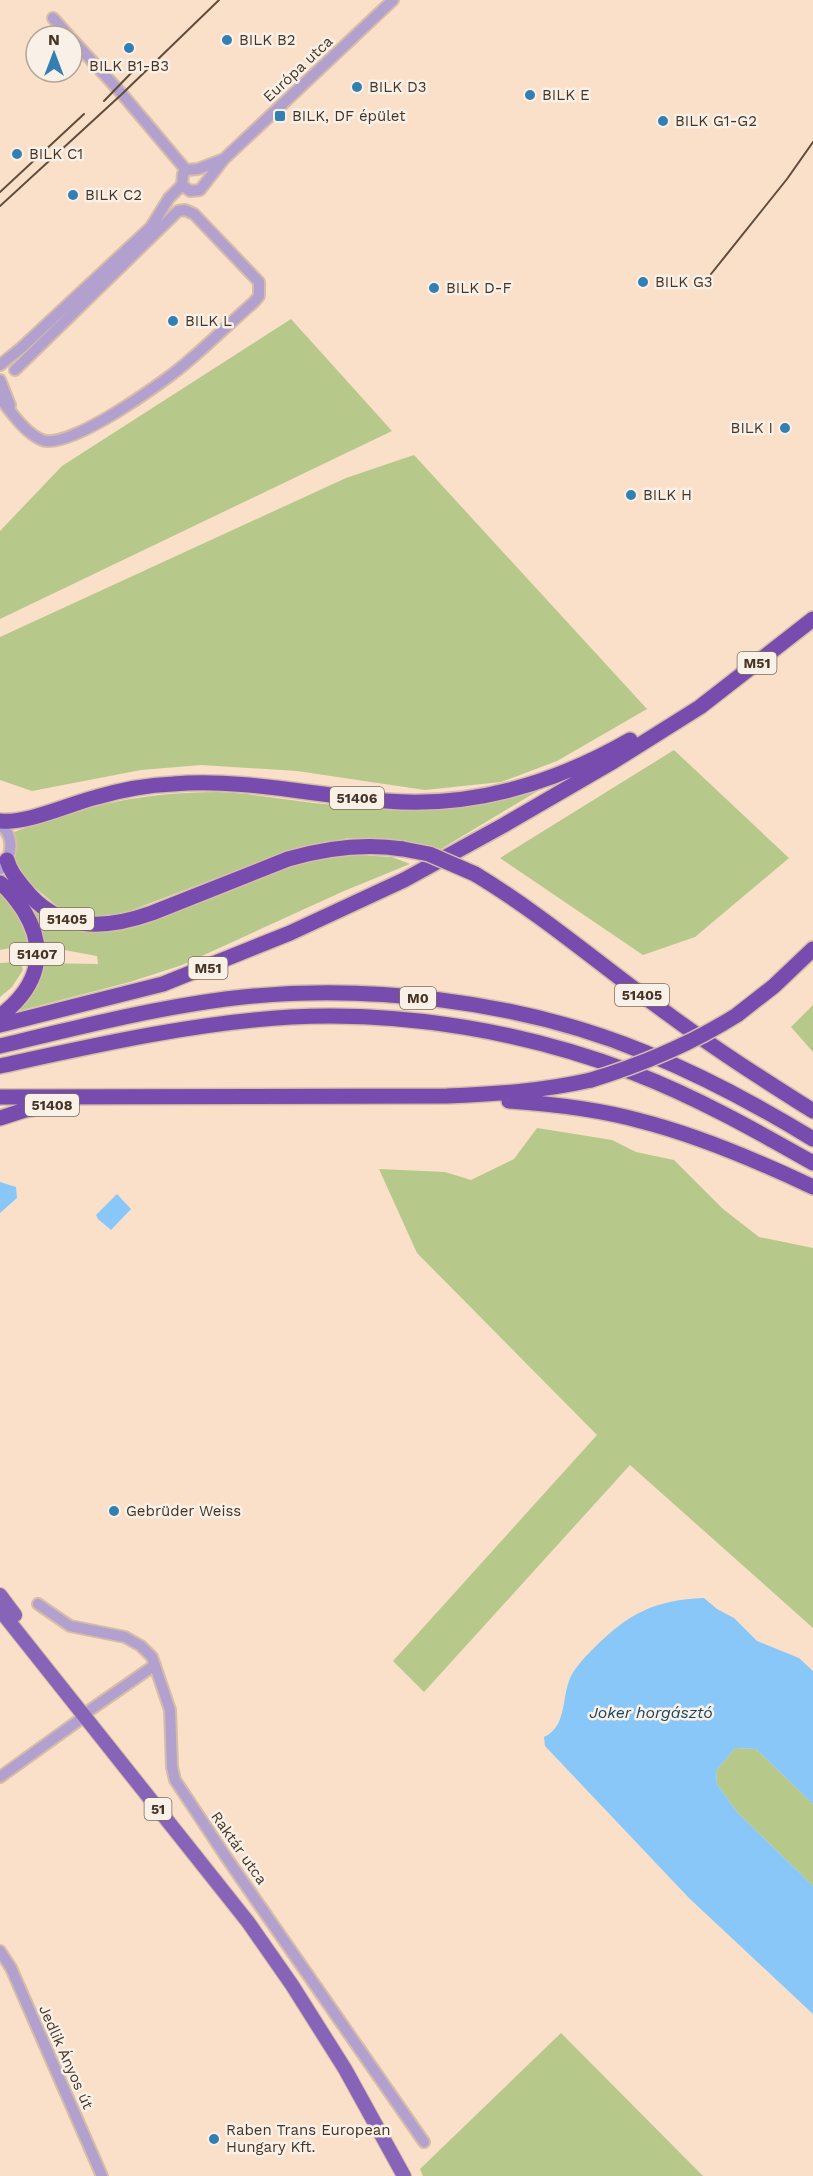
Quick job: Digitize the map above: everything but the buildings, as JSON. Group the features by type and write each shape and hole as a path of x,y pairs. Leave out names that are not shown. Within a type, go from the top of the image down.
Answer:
{"highway":[{"name":"M51","path":"0,1024 163,984 201,971 290,933 436,864 614,761 700,706 813,619"},
{"name":"51406","path":"0,823 46,813 98,796 170,784 197,782 252,785 387,802 440,801 480,797 558,776 598,758 645,730 700,706"},
{"name":"51405","path":"4,864 40,905 70,921 102,925 125,922 152,913 288,859 312,852 337,847 365,846 429,854 476,874 679,1022 749,1071 813,1111"},
{"name":"51407","path":"0,1016 21,999 38,957 32,924 3,885"},
{"path":"0,1097 447,1096 520,1093 552,1089 640,1065 670,1052 737,1015 774,986 813,949"},
{"name":"M0","path":"0,1046 117,1019 226,999 339,992 418,998 498,1010 545,1020 642,1051 743,1098 813,1139"},
{"name":"M0","path":"0,1066 134,1037 246,1021 342,1016 405,1020 490,1032 533,1042 634,1073 729,1116 813,1163"},
{"path":"447,1096 575,1108 640,1120 706,1141 813,1187"},
{"name":"51408","path":"0,1118 25,1110 104,1097"}],"main road":[{"name":"51","path":"0,1595 205,1870 232,1900 292,1985 361,2096 404,2176"},
{"name":"51","path":"0,1610 87,1713"}],"street":[{"name":"Európa utca","path":"205,181 224,159 393,0"},
{"path":"53,18 58,24"},
{"path":"84,52 186,170 181,179 182,185 190,191 203,186 205,181 198,169"},
{"name":"Európa utca","path":"186,170 198,169 224,159"},
{"path":"0,365 151,227 169,198 182,185"},
{"path":"0,398 40,439 55,441 77,433 124,408 185,364 254,302 259,296 259,282 194,213 185,210 178,211 15,370"},
{"path":"0,380 17,418"},
{"name":"51406","path":"0,823 7,832 11,844 10,855 4,864"},
{"name":"Raktár utca","path":"38,1604 70,1626 125,1637 141,1646 152,1657 170,1710 172,1767 175,1780 225,1857 424,2142"},
{"path":"0,1777 155,1665"},
{"name":"Jedlik Ányos út","path":"0,1951 11,1968 102,2176"}],"green space":[{"path":"291,319 392,431 0,619 0,531 62,466"},
{"path":"414,455 647,709 557,761 501,782 425,790 297,771 201,765 141,770 32,791 0,780 0,637 346,478"},
{"path":"674,750 789,858 695,937 643,955 500,858"},
{"path":"546,786 441,849 393,839 348,838 290,850 119,915 85,918 58,907 26,880 13,863 17,842 14,832 89,808 139,798 218,792 360,807 431,809 502,800"},
{"path":"340,854 392,857 410,864 344,891 182,965 130,982 7,1014 40,963 98,964 97,956 42,946 38,922 17,889 53,922 74,928 111,932 149,922 288,865"},
{"path":"0,890 5,894 25,926 27,942 21,946 0,950"},
{"path":"21,962 23,970 12,987 0,997 0,963"},
{"path":"813,1005 813,1052 791,1027"},
{"path":"537,1128 612,1140 636,1152 674,1160 723,1209 759,1237 813,1248 813,1628 630,1465 424,1692 393,1661 597,1435 417,1253 379,1169 445,1172 471,1180 514,1159"},
{"path":"735,1748 756,1749 813,1804 813,1886 737,1812 717,1784 716,1771"},
{"path":"561,2033 703,2176 423,2176 420,2169"}],"water":[{"path":"0,1182 16,1187 17,1198 0,1213"},
{"path":"117,1194 131,1209 111,1230 96,1215"},
{"name":"Joker horgásztó","path":"704,1598 717,1609 734,1618 757,1641 799,1658 813,1671 813,1804 756,1749 735,1748 716,1771 717,1784 737,1812 813,1886 813,2014 689,1898 545,1746 544,1737 551,1733 560,1720 573,1672 607,1636 631,1617 657,1605"}],"railway":[{"path":"0,206 122,94 219,0"},
{"path":"104,101 137,67"},
{"path":"0,192 84,114"},
{"path":"711,274 787,179 813,142"}],"place":[{"name":"BILK B2","path":"227,40"},
{"name":"BILK B1-B3","path":"129,48"},
{"name":"BILK D3","path":"357,87"},
{"name":"BILK E","path":"530,95"},
{"name":"BILK, DF épület","path":"280,116"},
{"name":"BILK G1-G2","path":"663,121"},
{"name":"BILK C1","path":"17,154"},
{"name":"BILK C2","path":"73,195"},
{"name":"BILK G3","path":"643,282"},
{"name":"BILK D-F","path":"434,288"},
{"name":"BILK L","path":"173,321"},
{"name":"BILK I","path":"785,428"},
{"name":"BILK H","path":"631,495"},
{"name":"Gebrüder Weiss","path":"114,1511"},
{"name":"Raben Trans European Hungary Kft.","path":"214,2139"}]}
